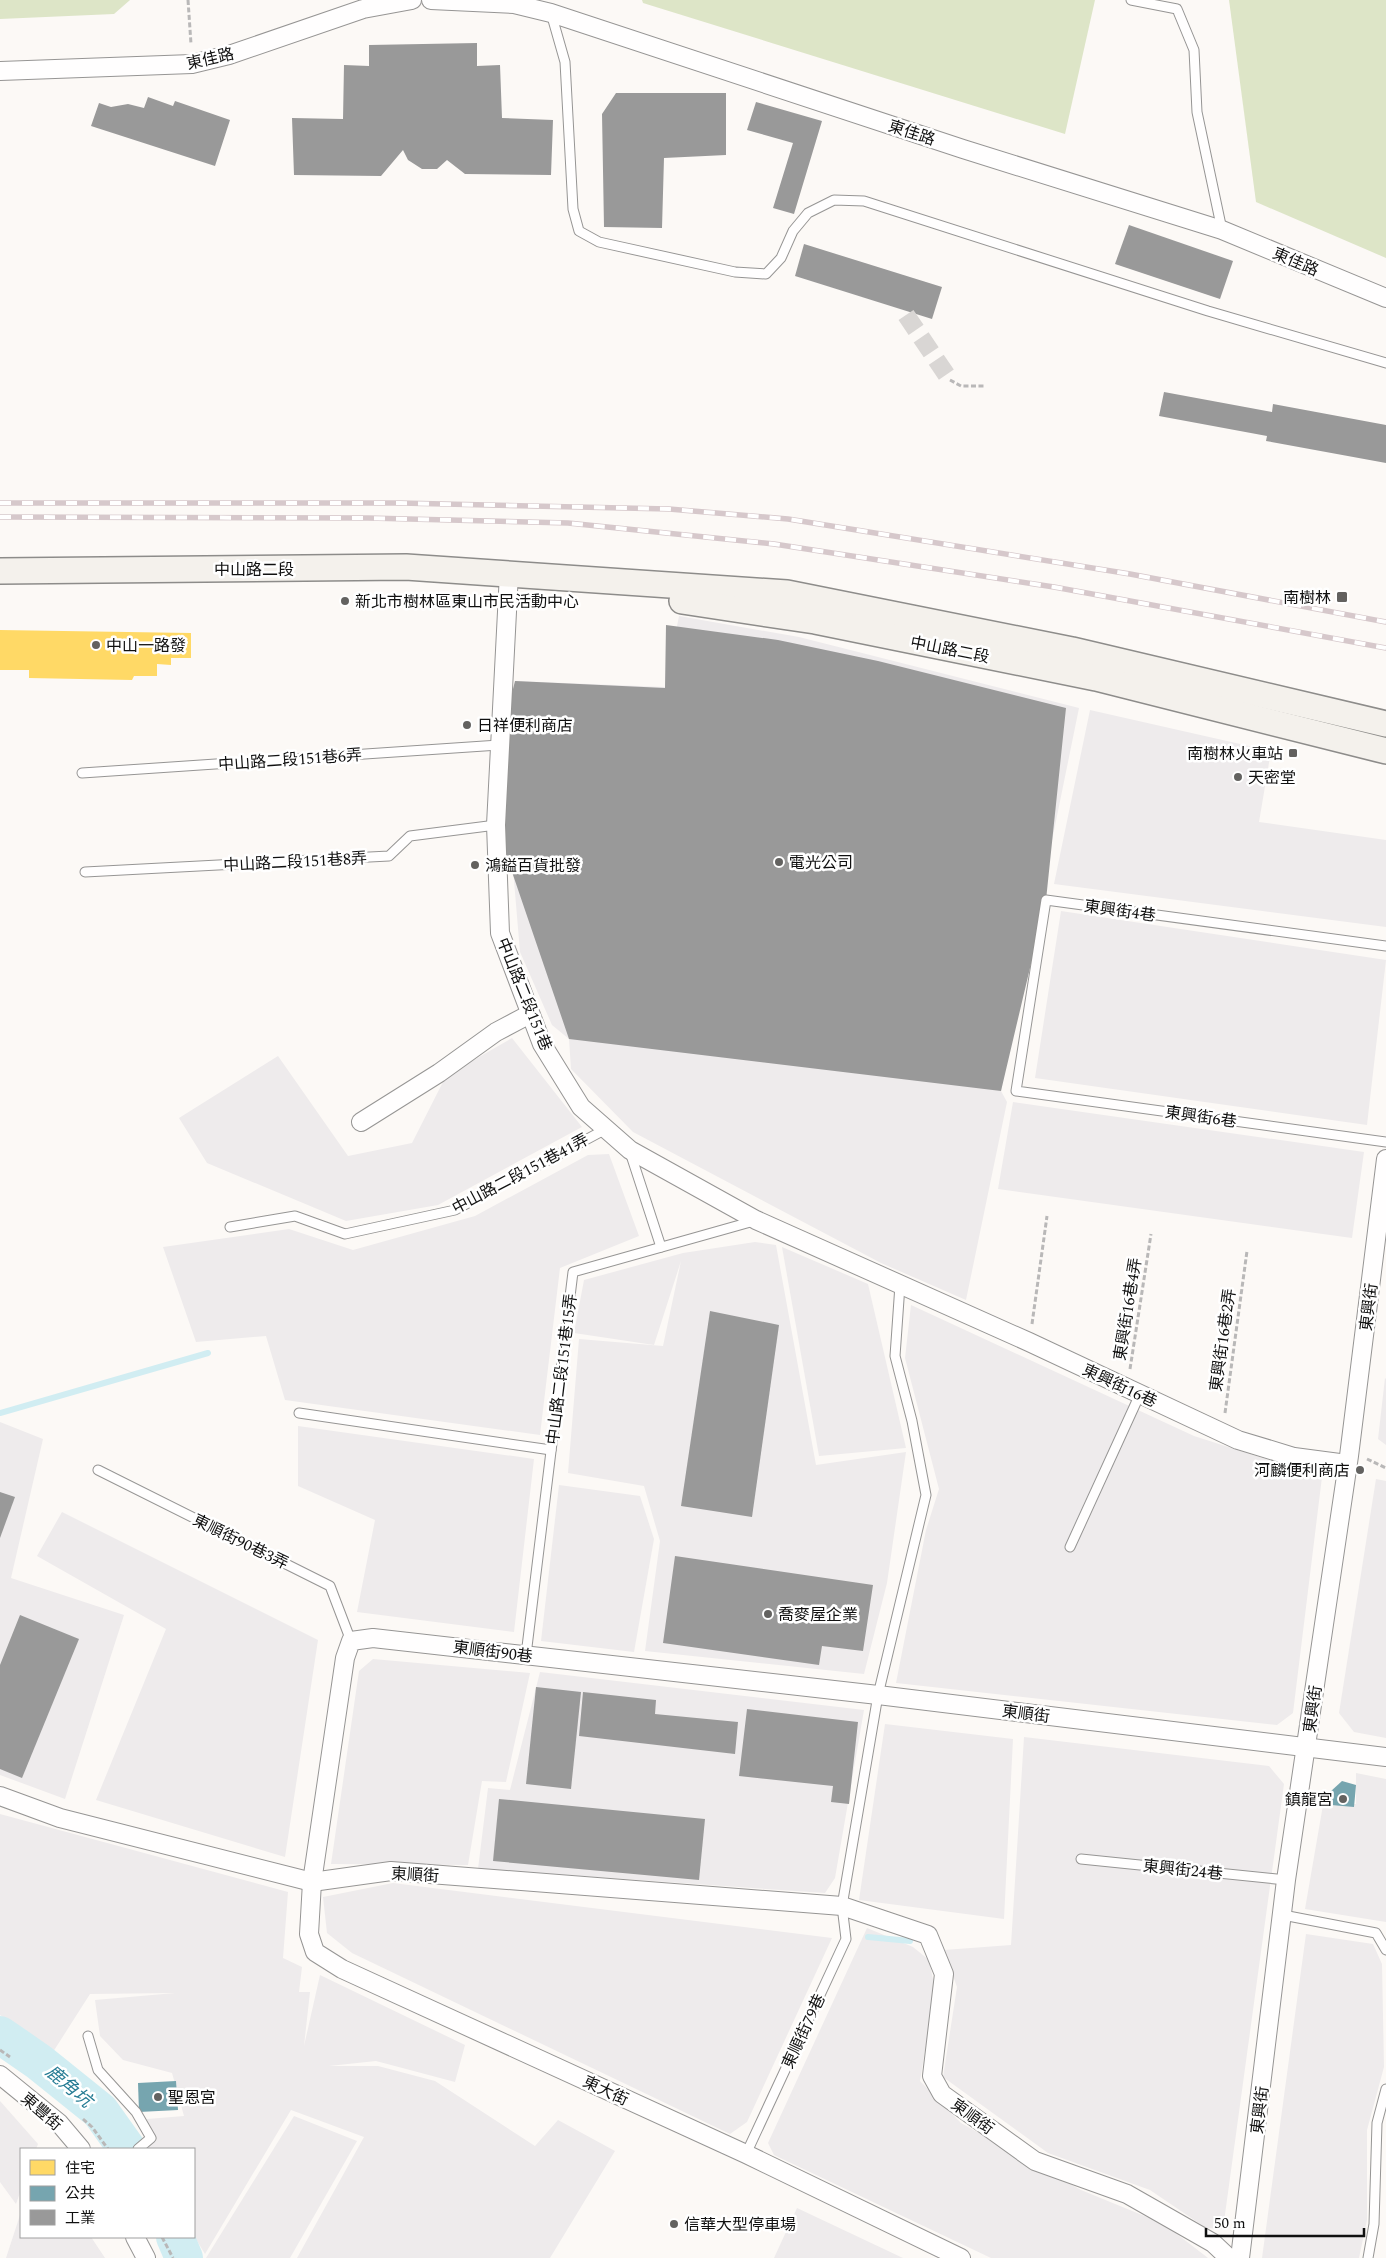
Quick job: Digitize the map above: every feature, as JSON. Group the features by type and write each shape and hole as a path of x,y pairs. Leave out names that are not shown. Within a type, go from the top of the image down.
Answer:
{"main road":[{"name":"中山路二段","path":"0,571 406,567 787,593 1072,650 1386,724"},
{"name":"中山路二段","path":"509,573 815,621 1096,678 1386,751"}],"street":[{"name":"東佳路","path":"0,70 192,64 229,55 363,9 412,0"},
{"name":"東佳路","path":"431,0 548,6 963,149 1222,230 1386,298"},
{"name":"中山路二段151巷","path":"509,573 496,825 500,934 530,1014 542,1044 581,1107 630,1150 756,1220"},
{"path":"361,1122 439,1073 496,1032 530,1014"},
{"name":"東興街","path":"1240,2258 1286,1880 1307,1748 1347,1464 1386,1159"},
{"name":"東興街16巷","path":"756,1220 1029,1342 1238,1440 1294,1457 1347,1464"},
{"name":"東順街90巷","path":"351,1641 373,1638 878,1695"},
{"path":"312,1882 345,1658 351,1641"},
{"name":"東順街","path":"878,1695 1386,1757"},
{"name":"東順街","path":"0,1796 60,1818 312,1882 391,1871 842,1906 928,1935 944,1974 932,2076 942,2094 1035,2161 1127,2194 1213,2243 1230,2258"},
{"name":"東大街","path":"312,1882 309,1934 315,1952 342,1969 746,2154 961,2258"},
{"name":"東豐街","path":"0,2075 59,2123 80,2148"},
{"path":"136,2238 146,2258"}],"lane":[{"path":"1131,0 1177,9 1194,50 1197,112 1222,230"},
{"path":"548,6 565,62 573,209 579,231 599,242 735,272 766,274 781,258 793,231 808,213 834,200 864,200 1208,311 1386,363"},
{"name":"中山路二段151巷6弄","path":"82,773 499,745"},
{"name":"中山路二段151巷8弄","path":"84,872 390,856 410,836 496,825"},
{"name":"東興街4巷","path":"1016,1091 1046,900 1386,946"},
{"name":"東興街6巷","path":"1016,1091 1386,1142"},
{"name":"中山路二段151巷41弄","path":"230,1228 295,1216 345,1234 455,1210 606,1128"},
{"path":"630,1150 661,1247"},
{"name":"中山路二段151巷15弄","path":"526,1655 573,1272 756,1220"},
{"path":"842,1906 878,1695 926,1495 912,1421 895,1356 900,1285"},
{"path":"1070,1547 1134,1391"},
{"path":"299,1413 551,1450"},
{"name":"東順街90巷3弄","path":"98,1470 330,1586 351,1641"},
{"name":"東興街24巷","path":"1081,1859 1286,1880"},
{"name":"東順街79巷","path":"746,2154 846,1939 842,1906"},
{"path":"1283,1915 1376,1933 1386,1950"},
{"path":"88,2036 98,2070 136,2112 151,2138 139,2148"},
{"path":"1368,2258 1374,2224 1377,2123 1386,2089"}],"path":[{"path":"188,0 192,64"},
{"path":"950,380 961,386 984,386"},
{"path":"1029,1342 1047,1216"},
{"name":"東興街16巷4弄","path":"1134,1391 1151,1234"},
{"name":"東興街16巷2弄","path":"1222,1432 1247,1251"},
{"path":"163,2238 173,2258"}],"shaded area":[{"name":"電光公司","path":"679,616 799,637 1079,708 1001,1091 1007,1102 966,1300 881,1263 633,1132 571,1069 569,1039 552,1025 520,952 511,845 516,716 515,681 665,687"},
{"path":"1090,710 1271,751 1259,822 1386,840 1386,927 1054,884"},
{"path":"1061,911 1386,960 1367,1125 1035,1078"},
{"path":"512,1038 582,1127 438,1205 346,1221 207,1163 179,1118 278,1056 348,1156 412,1143 446,1076"},
{"path":"1013,1102 1364,1152 1352,1238 998,1189"},
{"path":"609,1154 639,1236 560,1268 540,1435 285,1400 266,1336 196,1342 163,1247 289,1229 353,1250 475,1216 588,1155"},
{"path":"755,1242 776,1245 816,1465 906,1452 887,1583 864,1674 645,1651 660,1541 644,1486 568,1473 579,1339 663,1346 681,1261 654,1345 574,1333 584,1280 683,1253"},
{"path":"782,1247 868,1284 906,1448 819,1456"},
{"path":"911,1305 1194,1436 1322,1477 1293,1713 1277,1725 896,1683 926,1530 939,1489 905,1358"},
{"path":"1386,1379 1386,1445 1378,1439"},
{"path":"0,1422 43,1439 11,1578 124,1615 65,1799 0,1775"},
{"path":"298,1426 534,1459 514,1632 357,1612 375,1520 298,1486"},
{"path":"1376,1479 1386,1481 1386,1738 1354,1732 1339,1713"},
{"path":"559,1485 640,1496 654,1539 634,1652 541,1641"},
{"path":"62,1512 318,1640 285,1857 96,1800 166,1629 37,1556"},
{"path":"373,1659 530,1673 506,1782 482,1781 468,1865 331,1864 359,1671"},
{"path":"540,1672 864,1710 835,1878 825,1893 478,1869 488,1788 510,1790"},
{"path":"885,1724 1013,1739 1004,1919 859,1900"},
{"path":"1024,1737 1269,1766 1284,1784 1223,2229 1206,2228 1150,2190 1048,2153 943,2077 957,1987 944,1950 1011,1945"},
{"path":"1356,1773 1386,1779 1386,1922 1305,1909 1323,1805 1356,1804"},
{"path":"0,1814 288,1892 283,1958 302,1967 299,1992 310,1992 304,2046 320,1975 465,2045 455,2082 376,2061 329,2066 378,2066 435,2081 535,2146 558,2120 615,2151 550,2258 297,2258 364,2137 291,2110 205,2254 195,2238 195,2148 146,2148 147,2119 184,2116 172,2073 123,2060 100,2036 95,2000 175,1993 90,1994 53,2052 0,2015"},
{"path":"393,1883 832,1938 747,2122 730,2134 352,1953 327,1933 323,1897"},
{"path":"867,1928 913,1947 929,1960 935,1989 920,2081 961,2123 1081,2190 1164,2224 1208,2258 991,2258 774,2155 768,2143"},
{"path":"1306,1934 1373,1944 1382,1964 1384,2067 1367,2130 1367,2220 1359,2258 1262,2258"},
{"path":"0,2101 38,2144 36,2148 20,2148 20,2193 16,2204 0,2182"},
{"path":"294,2116 357,2141 290,2258 206,2258"},
{"path":"797,2208 903,2258 774,2258"},
{"path":"20,2215 20,2238 92,2238 105,2258 6,2258"}],"green space":[{"path":"0,0 130,0 114,14 0,19"},
{"path":"642,0 1095,0 1065,134 643,3"},
{"path":"1229,0 1386,0 1386,258 1256,202"}],"building: 住宅":[{"name":"中山一路發","path":"0,630 191,633 191,658 171,658 171,665 157,664 157,676 134,676 132,680 29,678 29,670 0,670"}],"building: 公共":[{"name":"鎮龍宮","path":"1342,1781 1356,1785 1354,1807 1331,1805 1330,1792"},
{"name":"聖恩宮","path":"176,2081 178,2110 139,2112 138,2083"}],"building: 工業":[{"path":"477,43 477,66 500,65 502,118 553,120 551,175 465,174 447,160 437,169 422,169 408,160 403,150 381,176 294,175 292,118 343,119 344,65 369,66 369,45"},
{"path":"616,93 726,93 726,155 664,158 662,228 604,227 602,114"},
{"path":"148,97 173,106 175,101 230,120 215,166 91,126 99,103 111,107 128,104 144,108"},
{"path":"756,102 822,121 794,214 773,208 793,143 747,130"},
{"path":"1129,225 1233,261 1220,299 1115,264"},
{"path":"804,244 942,287 932,319 795,276"},
{"path":"1164,392 1272,412 1273,404 1386,425 1386,463 1266,441 1267,436 1159,416"},
{"name":"電光公司","path":"666,625 778,640 878,661 1066,708 1046,900 1001,1091 569,1039 496,825 499,745 515,681 665,688"},
{"path":"710,1311 779,1325 752,1517 681,1506"},
{"path":"0,1492 15,1497 0,1538"},
{"name":"喬麥屋企業","path":"675,1556 873,1585 863,1651 822,1646 819,1665 663,1643"},
{"path":"20,1615 79,1639 22,1778 0,1769 0,1665"},
{"path":"536,1687 581,1692 571,1789 526,1784"},
{"path":"583,1692 656,1700 655,1714 738,1722 735,1754 579,1736"},
{"path":"747,1709 858,1722 849,1804 831,1802 833,1786 739,1776"},
{"path":"499,1799 705,1819 699,1880 493,1861"}],"waterway":[{"path":"0,1413 208,1353"},
{"path":"868,1937 910,1941"},
{"name":"鹿角坑","path":"0,2035 39,2062 100,2111 126,2148"},
{"name":"鹿角坑","path":"175,2238 184,2258"}],"tunnel":[{"path":"906,315 950,380"}],"railway":[{"path":"0,503 400,503 669,509 788,519 1130,574 1386,622"},
{"path":"0,517 368,518 568,523 774,544 1054,587 1386,648"}],"place":[{"name":"南樹林","path":"1342,597"},
{"name":"新北市樹林區東山市民活動中心","path":"345,601"},
{"name":"中山一路發","path":"96,645"},
{"name":"日祥便利商店","path":"467,725"},
{"name":"南樹林火車站","path":"1293,753"},
{"name":"天密堂","path":"1238,777"},
{"name":"電光公司","path":"779,862"},
{"name":"鴻鎰百貨批發","path":"475,865"},
{"name":"河麟便利商店","path":"1360,1470"},
{"name":"喬麥屋企業","path":"768,1614"},
{"name":"鎮龍宮","path":"1343,1799"},
{"name":"聖恩宮","path":"158,2097"},
{"name":"信華大型停車場","path":"674,2224"}]}
